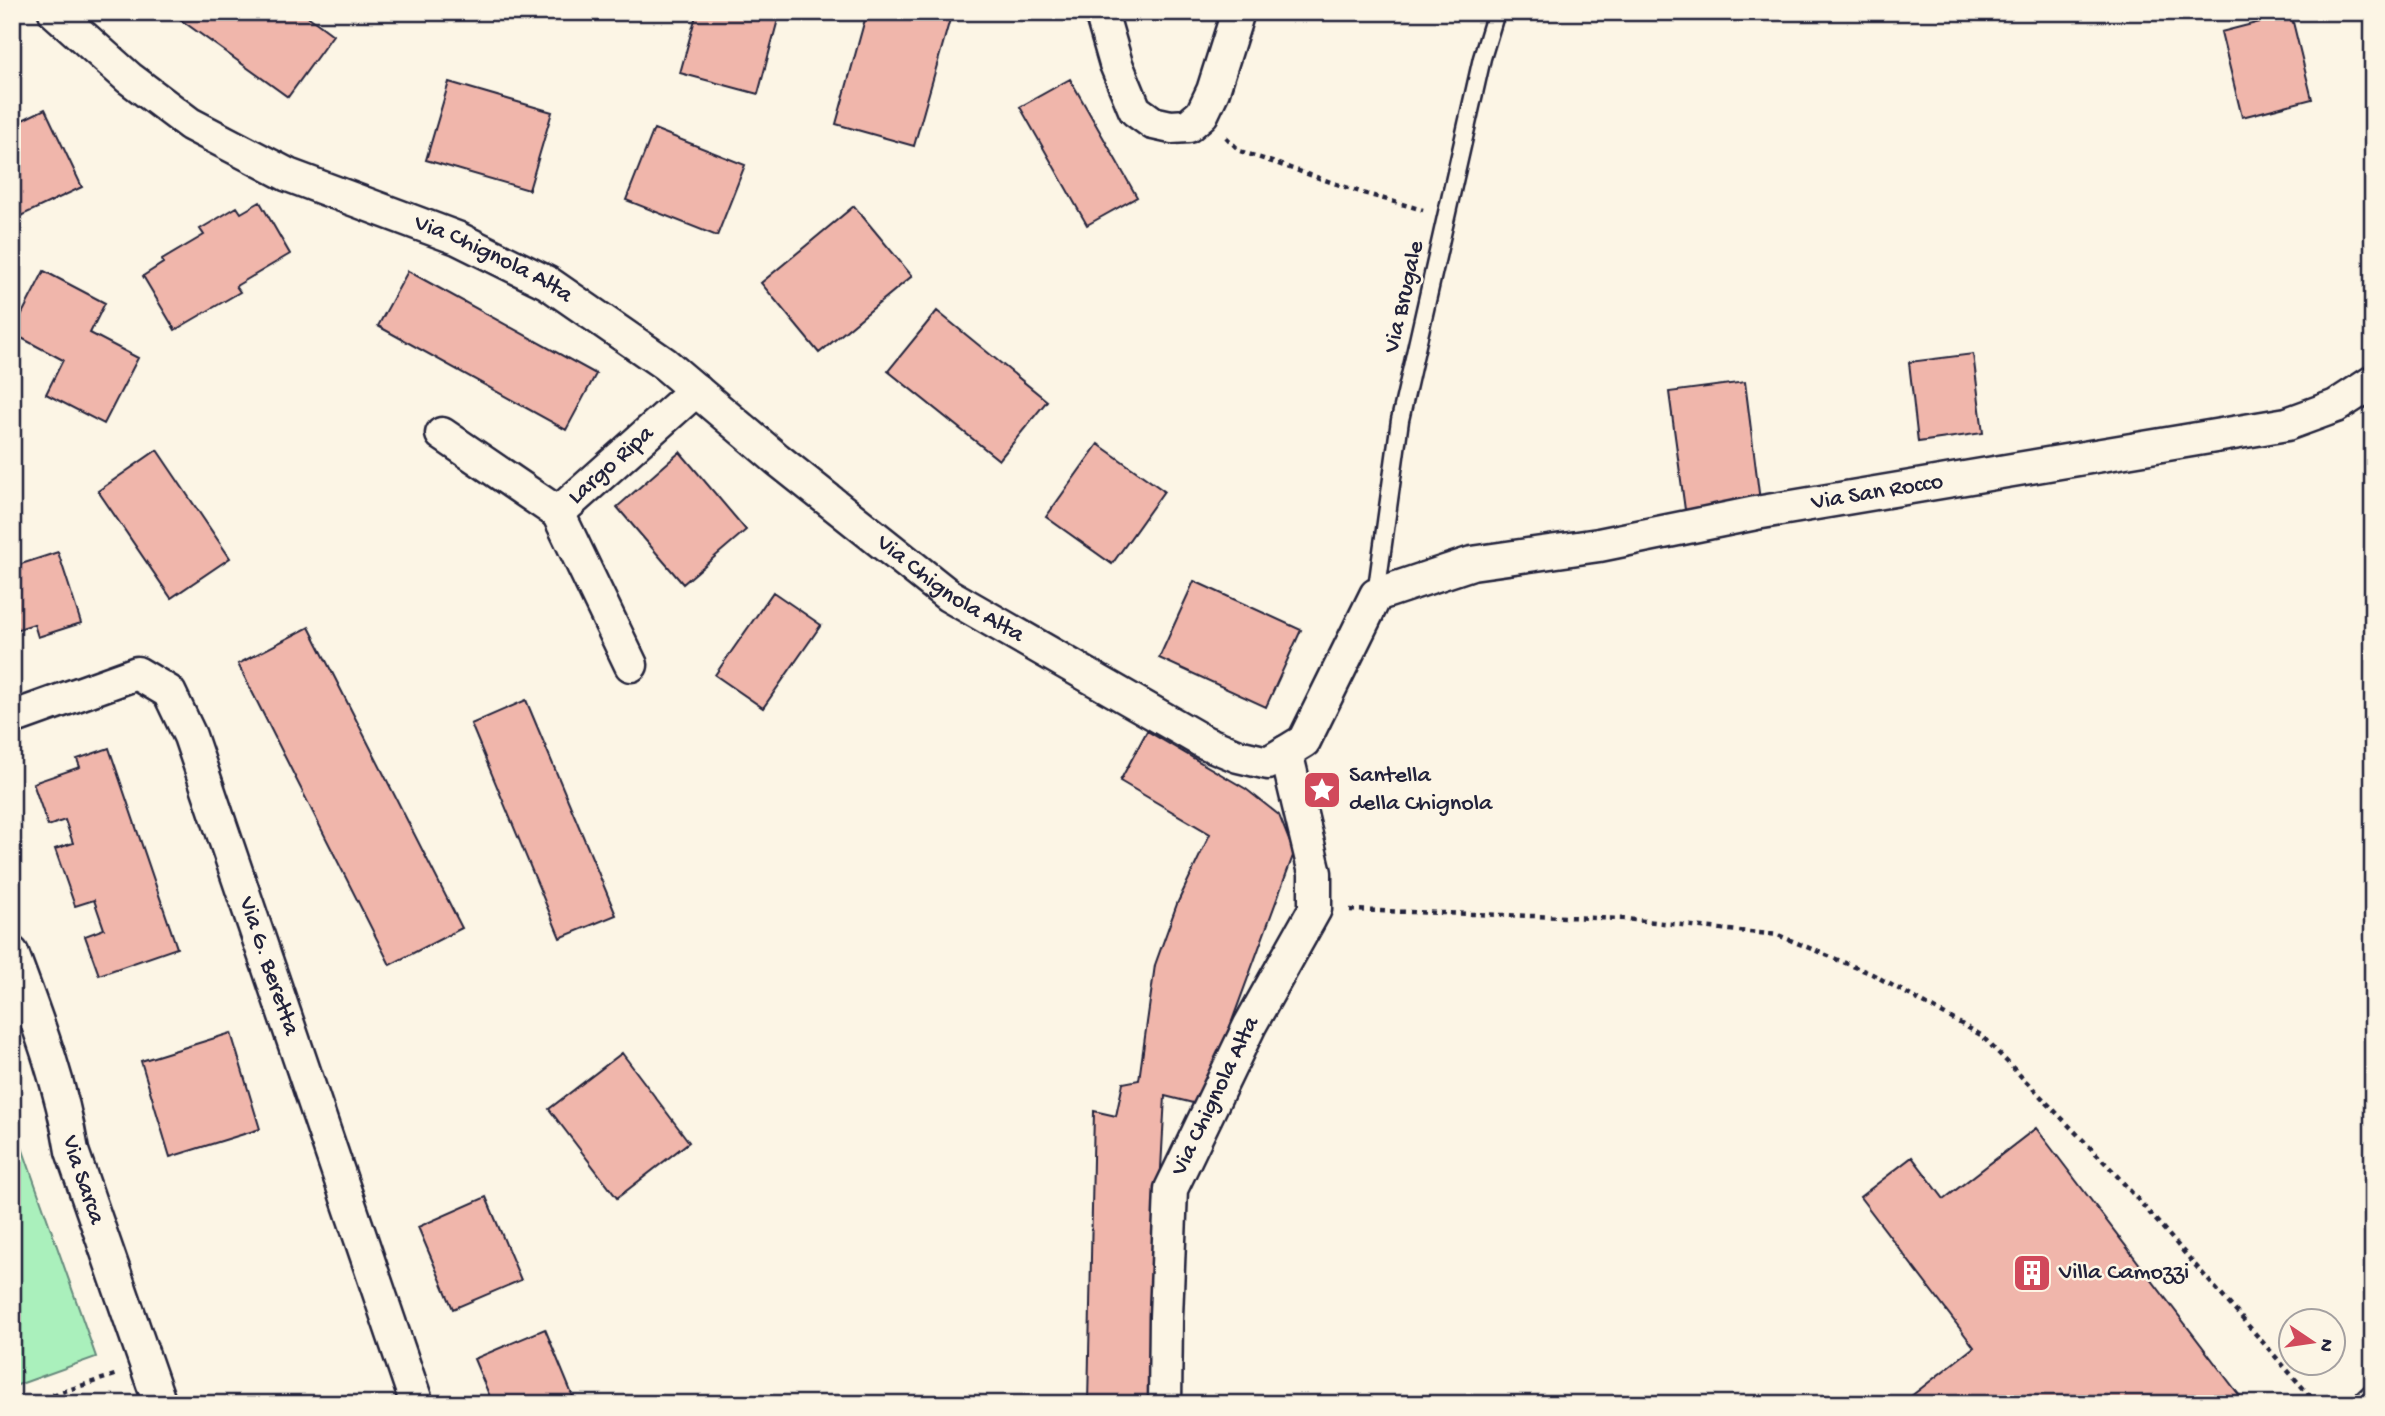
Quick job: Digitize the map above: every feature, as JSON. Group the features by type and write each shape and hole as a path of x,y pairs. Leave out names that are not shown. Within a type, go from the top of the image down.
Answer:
{"street":[{"name":"Via Chignola Alta","path":"55,12 129,78 190,124 288,175 457,238 548,283 665,364 778,460 948,595 1204,743 1238,756 1268,763 1286,752 1315,873 1315,909 1250,1025 1171,1189 1165,1404"},
{"path":"1101,12 1116,64 1135,110 1153,123 1171,127 1188,126 1202,114 1213,91 1238,12"},
{"name":"Via San Rocco","path":"1376,595 1472,563 1599,545 1756,513 2287,424 2336,406 2373,382"},
{"name":"Largo Ripa","path":"631,665 558,513 696,390"},
{"path":"442,433 558,513"},
{"path":"1286,752 1304,741 1376,595"},
{"name":"Via G. Beretta","path":"12,718 137,673 169,692 190,736 417,1404"},
{"name":"Via Sarca","path":"12,953 54,1067 72,1151 160,1404"}],"lane":[{"name":"Via Brugale","path":"1376,595 1400,420 1482,58 1496,12"},
{"path":"2359,1404 2373,1391"}],"path":[{"path":"1202,114 1240,151 1363,193 1447,217"},
{"path":"1315,909 1625,919 1778,935 1872,974 1981,1035 2112,1170 2316,1404"},
{"path":"24,1404 121,1373"}],"green space":[{"path":"12,1119 96,1357 12,1387"}],"building":[{"path":"186,12 302,12 333,35 288,97 181,20"},
{"path":"697,12 780,12 758,94 680,73"},
{"path":"867,12 952,12 914,146 836,124"},
{"path":"2291,14 2312,99 2242,117 2221,32"},
{"path":"1070,79 1137,197 1087,225 1020,107"},
{"path":"449,82 552,112 529,190 426,160"},
{"path":"45,109 82,187 12,220 12,125"},
{"path":"654,129 745,165 717,236 626,200"},
{"path":"260,202 290,254 236,286 240,292 175,330 143,276 163,263 162,260 204,235 200,229 237,207 241,213"},
{"path":"854,206 912,276 819,353 761,283"},
{"path":"44,271 105,303 90,333 138,358 104,424 46,394 63,360 12,333"},
{"path":"408,271 596,374 566,430 378,326"},
{"path":"937,311 1047,401 999,460 888,371"},
{"path":"1973,354 1983,433 1918,442 1909,362"},
{"path":"1745,382 1760,501 1685,510 1669,392"},
{"path":"1098,444 1164,491 1112,564 1046,517"},
{"path":"157,450 230,558 171,598 98,491"},
{"path":"680,452 746,530 683,584 617,507"},
{"path":"58,552 81,623 38,637 34,624 12,631 12,567"},
{"path":"1194,581 1301,630 1266,707 1159,658"},
{"path":"773,592 821,625 763,708 715,675"},
{"path":"309,627 462,928 390,965 238,664"},
{"path":"12,634 18,650 12,652"},
{"path":"526,700 616,915 560,938 471,724"},
{"path":"1147,731 1246,789 1279,815 1294,853 1201,1105 1165,1096 1148,1404 1088,1404 1094,1111 1116,1116 1123,1083 1139,1080 1155,965 1177,904 1210,834 1120,781"},
{"path":"109,748 177,948 99,975 85,936 104,929 94,900 75,906 55,849 73,843 65,820 48,826 33,783 80,767 77,759"},
{"path":"231,1033 260,1129 170,1157 141,1061"},
{"path":"622,1053 689,1142 617,1198 549,1109"},
{"name":"Villa Camozzi","path":"2036,1128 2246,1404 1901,1404 1974,1347 1860,1197 1912,1157 1944,1199"},
{"path":"486,1197 521,1280 453,1309 418,1227"},
{"path":"545,1329 576,1404 493,1404 474,1359"}],"place":[{"name":"Santella della Chignola","path":"1322,790"},
{"name":"Villa Camozzi","path":"2032,1273"}]}
